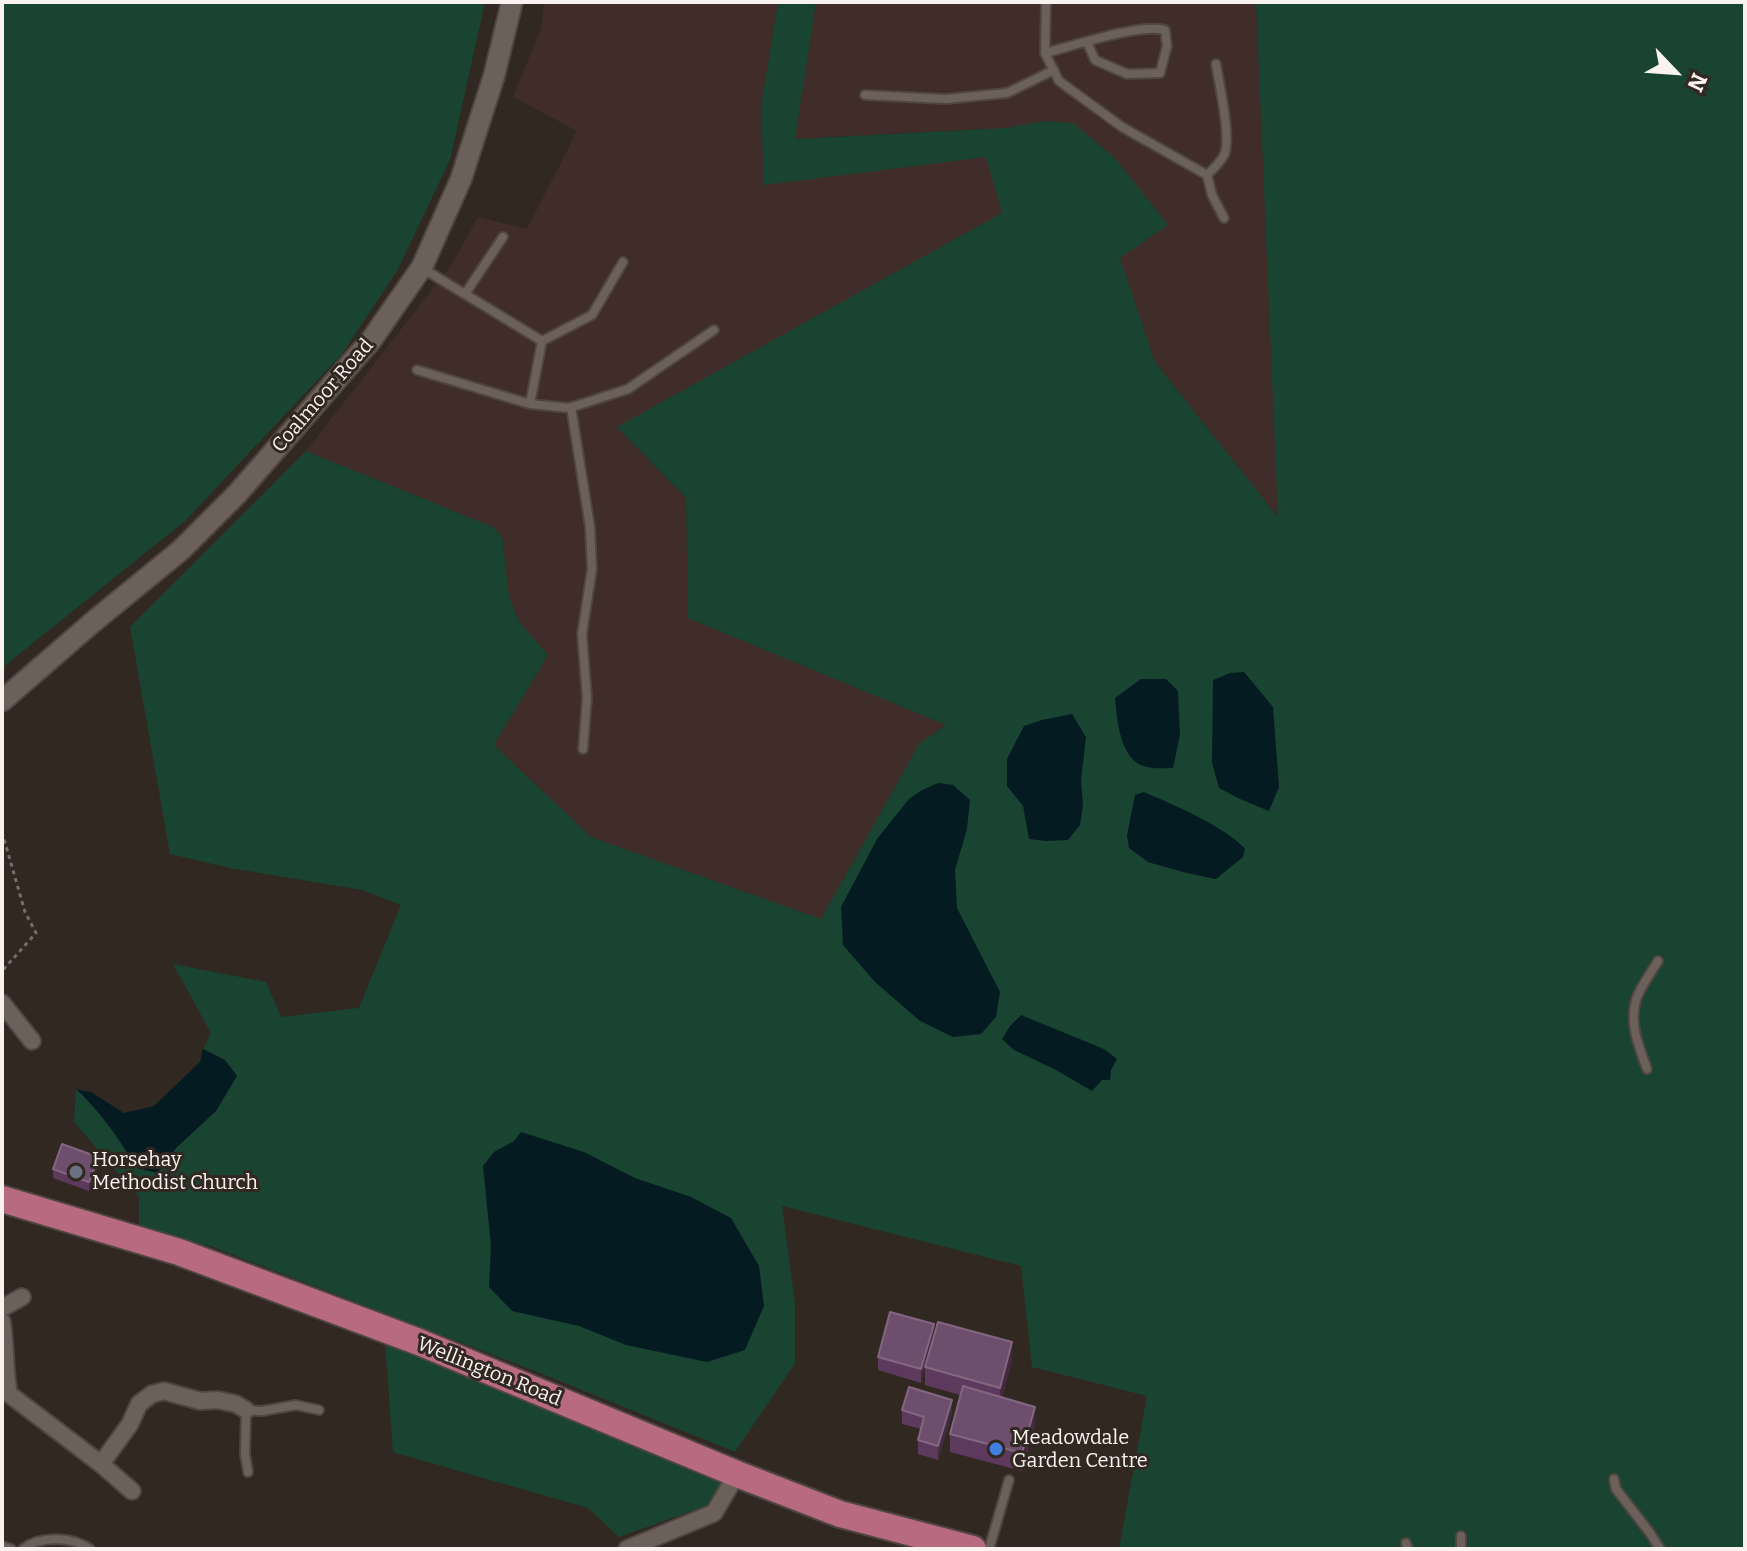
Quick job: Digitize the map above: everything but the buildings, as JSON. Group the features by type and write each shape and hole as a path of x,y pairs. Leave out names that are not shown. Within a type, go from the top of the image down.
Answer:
{"main road":[{"name":"Wellington Road","path":"2,1199 179,1252 419,1342 840,1514 973,1549"}],"street":[{"name":"Coalmoor Road","path":"2,701 181,550 237,494 372,339 422,267 461,179 494,76 512,2"},
{"path":"2,1003 32,1041"},
{"path":"2,1308 22,1297"},
{"path":"2,1322 9,1394 132,1491"},
{"path":"101,1464 130,1424 139,1404 152,1394 164,1391 200,1401 218,1400 246,1410"},
{"path":"627,1549 714,1513 737,1474"}],"lane":[{"path":"1046,2 1045,53 1059,81 1122,127 1207,175 1212,195 1224,218"},
{"path":"1045,53 1087,42 1156,27 1165,30 1167,46 1160,73 1127,74 1095,60 1087,42"},
{"path":"1207,175 1224,155 1226,147 1216,64"},
{"path":"865,95 946,99 1007,93 1054,70"},
{"path":"465,294 503,237"},
{"path":"542,341 592,315 623,262"},
{"path":"422,267 542,341"},
{"path":"417,370 530,404 571,407 628,389 714,330"},
{"path":"530,404 542,341"},
{"path":"571,407 590,527 592,569 582,634 587,698 583,749"},
{"path":"1647,1069 1633,1021 1636,999 1658,961"},
{"path":"248,1472 245,1454 246,1410 262,1411 296,1405 319,1410"},
{"path":"1614,1479 1616,1489 1660,1549"},
{"path":"989,1549 1009,1480"},
{"path":"1461,1536 1461,1549"},
{"path":"23,1549 32,1543 48,1540 68,1541 90,1549"},
{"path":"2,1546 11,1549"}],"path":[{"path":"2,832 25,912 36,933 2,971"}],"shaded area":[{"path":"544,2 778,2 761,107 764,184 981,129 794,139 816,2 1256,2 1279,518 1155,362 618,427 686,498 688,618 946,725 919,744 821,919 591,837 494,745 548,655 519,622 509,596 502,537 493,527 306,451 452,264 478,217 527,229 577,131 513,97 541,29"}],"green space":[{"path":"2,2 485,2 450,160 397,271 342,354 185,521 2,668"},
{"path":"778,2 816,2 795,139 1006,128 1045,121 1073,123 1115,158 1168,225 1120,258 1155,362 1278,517 1256,2 1745,2 1745,1549 1119,1549 1147,1396 1032,1367 1021,1266 782,1206 795,1303 795,1363 735,1452 213,1247 139,1229 139,1197 74,1122 76,1089 109,1126 137,1168 157,1172 176,1148 216,1111 225,1060 203,1049 211,1033 173,964 266,982 281,1017 359,1008 401,905 362,890 230,868 170,854 130,627 306,451 493,527 502,537 509,596 519,622 548,655 494,745 591,837 821,919 919,744 946,725 688,618 686,498 617,427 1002,213 986,157 764,185 761,107","holes":["1135,796 1216,879 1148,862 1127,836"]},
{"path":"385,1342 724,1478 709,1505 619,1537 588,1508 393,1452"}],"water":[{"path":"1244,672 1273,707 1279,787 1269,811 1219,788 1212,763 1213,680 1230,673"},
{"path":"1141,679 1166,679 1178,691 1180,735 1173,768 1150,768 1138,764 1122,739 1115,698"},
{"path":"1072,714 1086,737 1080,825 1068,840 1029,839 1023,806 1007,786 1007,759 1024,726"},
{"path":"938,783 953,785 970,800 967,829 955,870 957,908 1000,992 996,1017 981,1034 953,1037 920,1021 875,982 843,945 841,907 877,839 909,799"},
{"path":"1144,792 1225,832 1245,849 1243,857 1216,879 1148,862 1129,848 1127,836 1135,795"},
{"path":"1021,1015 1104,1049 1117,1059 1110,1080 1102,1080 1092,1091 1014,1050 1002,1039"},
{"path":"203,1049 225,1060 237,1076 216,1111 176,1148 157,1173 137,1168 109,1126 76,1089 91,1092 124,1113 154,1106 200,1062"},
{"path":"521,1132 584,1152 635,1178 691,1197 731,1218 759,1266 764,1306 745,1350 707,1362 626,1345 579,1326 512,1311 489,1287 491,1245 483,1166 494,1152 514,1141"}],"place":[{"name":"Horsehay Methodist Church","path":"76,1172"},
{"name":"Meadowdale Garden Centre","path":"996,1449"}]}
